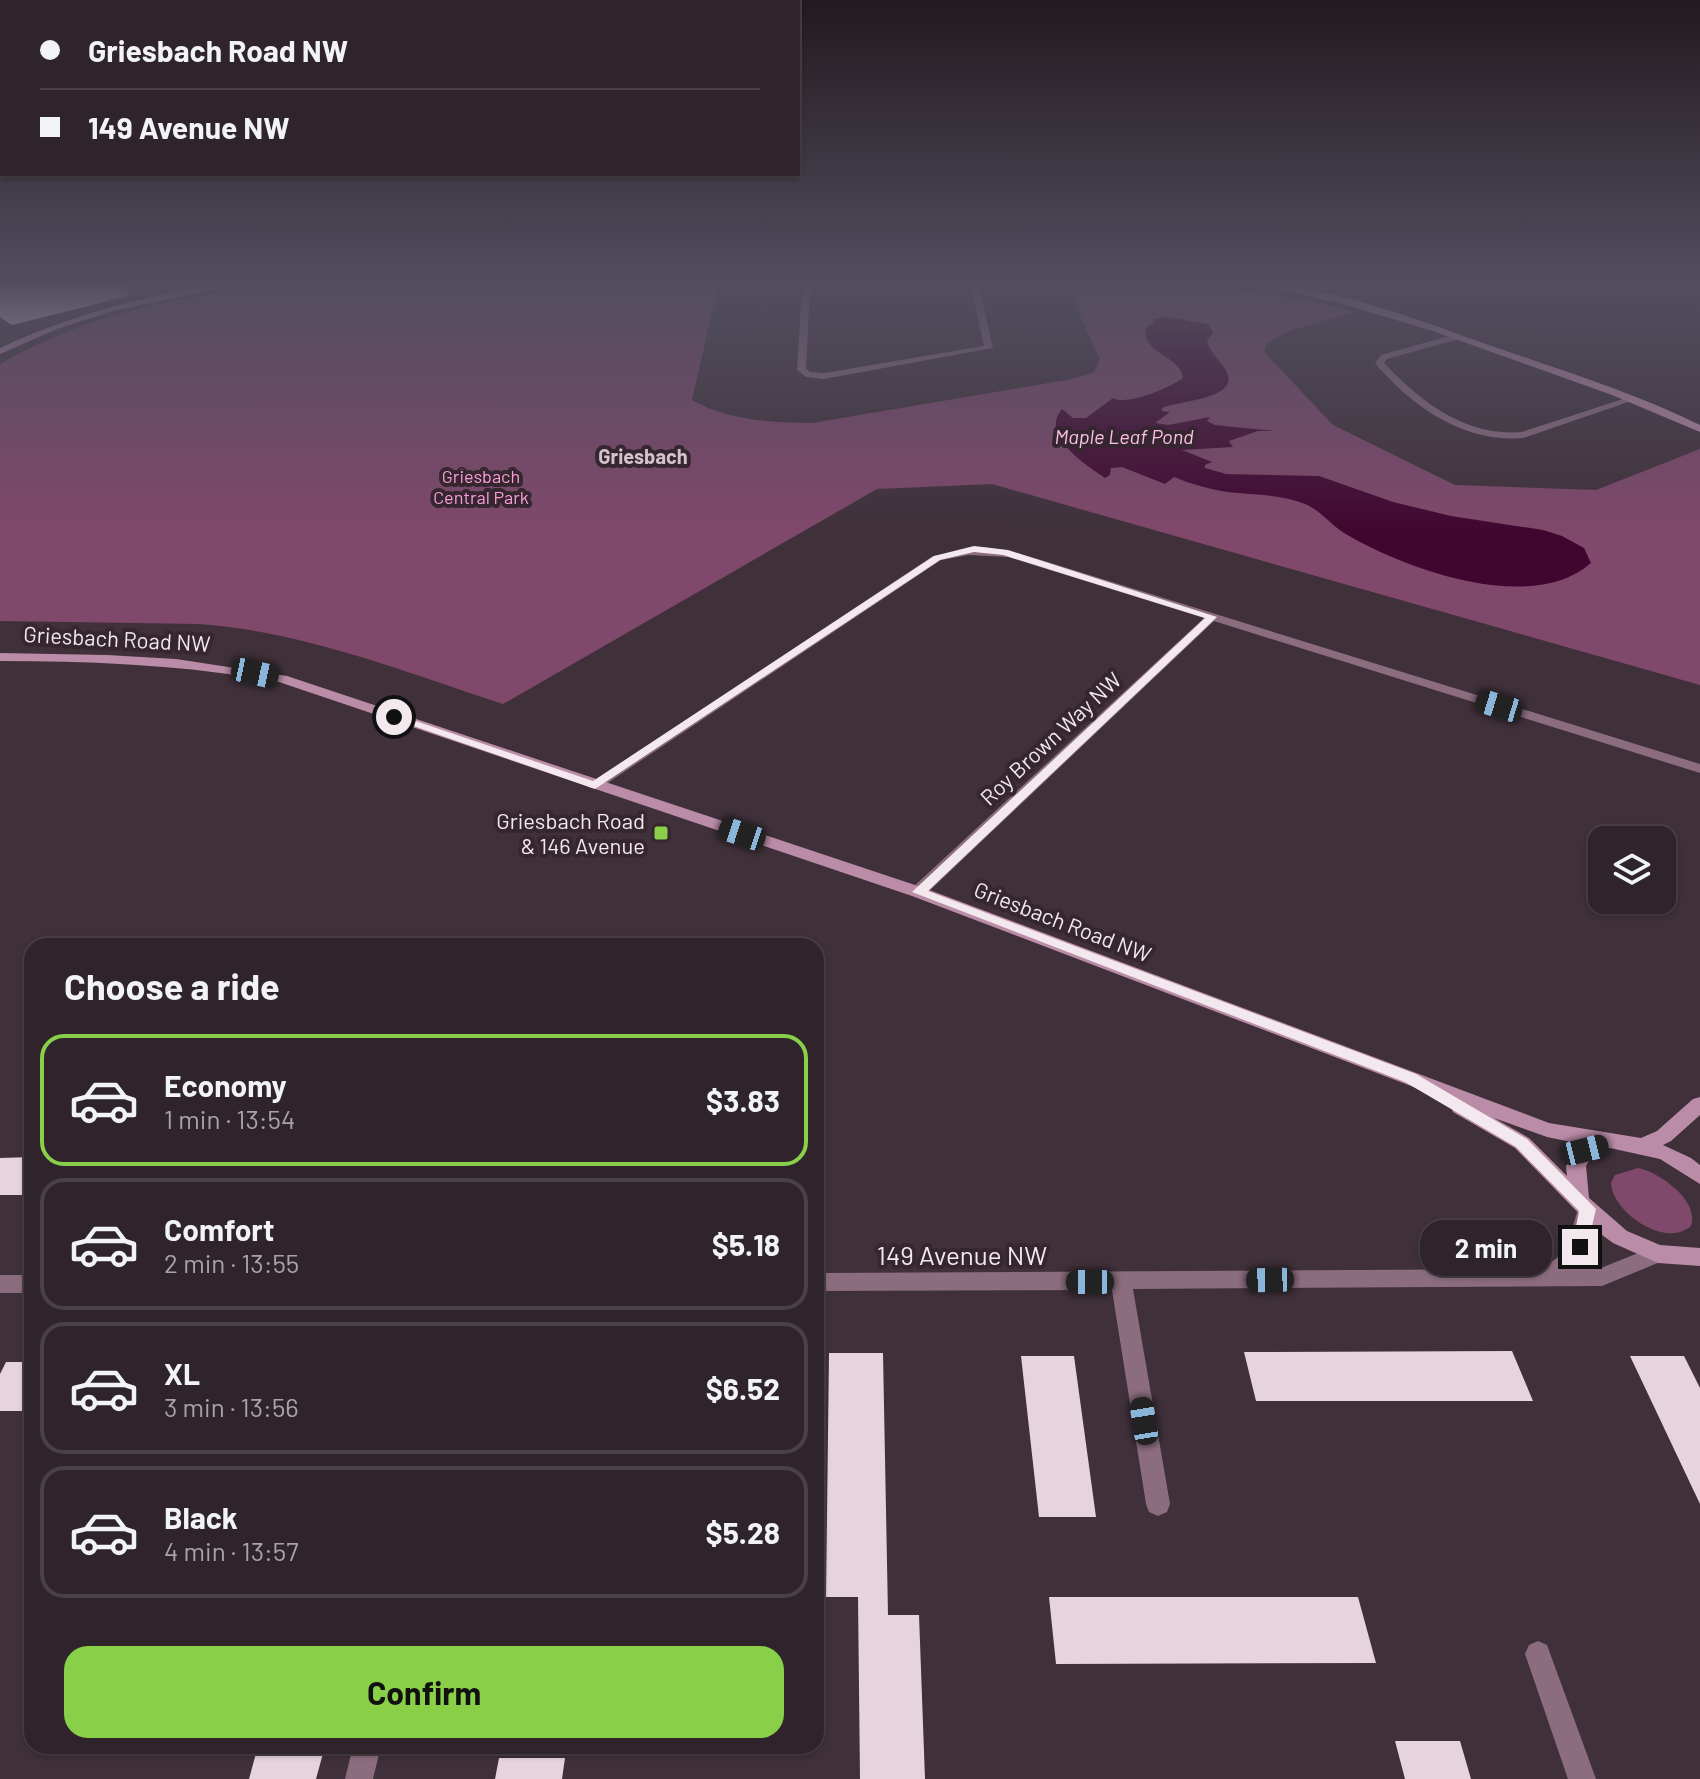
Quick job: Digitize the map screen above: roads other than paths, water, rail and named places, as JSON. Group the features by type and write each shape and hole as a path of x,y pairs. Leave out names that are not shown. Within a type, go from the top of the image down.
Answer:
{"street":[{"path":"801,369 809,375 824,376 865,369"},
{"path":"1386,369 1430,408 1485,434 1523,435 1632,399"},
{"path":"1547,369 1632,399 1700,429"},
{"path":"595,785 937,558 974,549 1004,552 1700,769"},
{"name":"Roy Brown Way NW","path":"918,892 1212,617"},
{"name":"Griesbach Road NW","path":"0,657 185,661 282,679 918,892 1547,1130 1642,1146 1674,1158 1700,1176"},
{"name":"Griesbach Road NW","path":"1410,1078 1522,1143 1620,1237 1684,1253"},
{"path":"1642,1146 1664,1136 1700,1104"},
{"path":"1540,1278 1564,1267 1580,1247 1584,1204 1576,1166 1585,1150 1616,1142"},
{"name":"149 Avenue NW","path":"824,1282 1602,1277 1684,1253"},
{"path":"1121,1282 1158,1504"},
{"path":"0,1284 24,1284"},
{"path":"1538,1654 1582,1779"},
{"path":"359,1779 365,1754"}],"water":[{"name":"Maple Leaf Pond","path":"1225,369 1228,382 1215,394 1162,408 1162,411 1170,412 1155,423 1168,425 1210,417 1207,421 1215,425 1275,431 1258,431 1229,441 1233,447 1182,450 1212,462 1205,468 1226,474 1319,476 1393,502 1451,516 1543,530 1584,548 1591,563 1566,578 1535,586 1502,586 1467,581 1432,572 1369,547 1344,533 1320,513 1296,501 1220,491 1174,477 1165,484 1122,467 1111,468 1110,475 1105,478 1060,439 1056,419 1062,409 1073,418 1086,418 1113,398 1128,400 1159,391 1183,378 1181,370"}],"place":[{"name":"Griesbach Road & 146 Avenue","path":"661,833"}],"district":[{"name":"Griesbach","path":"643,456"}],"park label":[{"name":"Griesbach Central Park","path":"481,486"}]}
